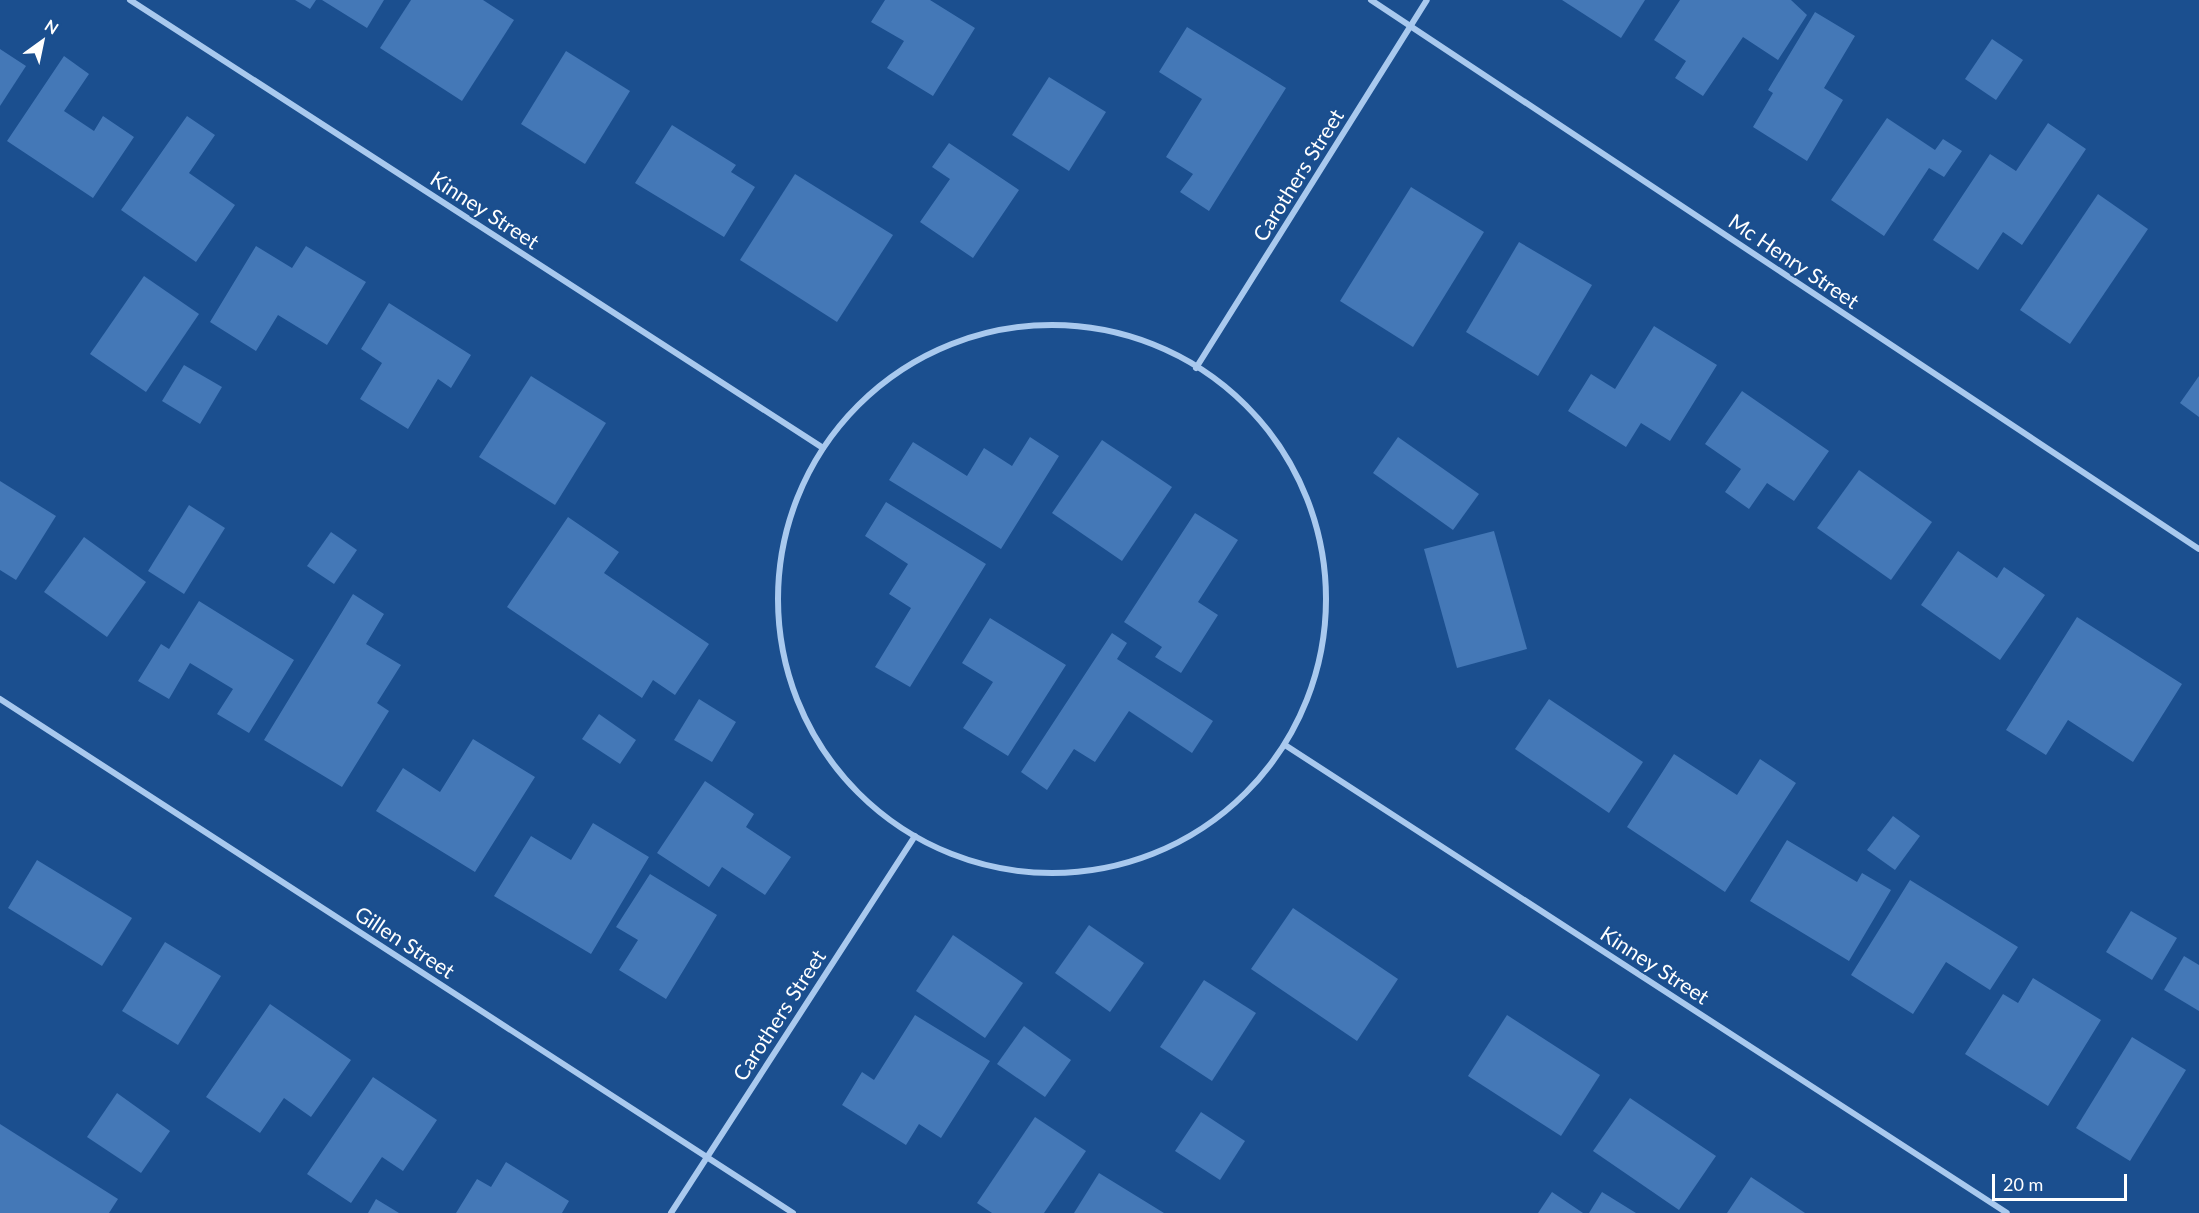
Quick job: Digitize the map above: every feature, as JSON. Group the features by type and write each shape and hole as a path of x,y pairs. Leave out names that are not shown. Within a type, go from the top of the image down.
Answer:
{"street":[{"name":"Kinney Street","path":"130,0 823,448"},
{"name":"Mc Henry Street","path":"1371,0 2199,549"},
{"name":"Carothers Street","path":"1197,368 1427,0"},
{"path":"1041,326 1106,332 1138,340 1197,368 1231,393 1268,433 1306,498 1319,539 1325,624 1305,707 1285,745 1230,809 1158,852 1119,865 1077,872 993,867 915,836 846,780 804,714 785,662 778,573 801,487 823,448 890,378 947,346 998,331 1041,326"},
{"name":"Gillen Street","path":"0,699 793,1213"},
{"name":"Kinney Street","path":"1285,745 2007,1213"},
{"name":"Carothers Street","path":"671,1213 915,836"}],"building":[{"path":"295,0 316,0 310,9"},
{"path":"322,0 384,0 367,28"},
{"path":"411,0 483,0 514,20 462,101 380,48"},
{"path":"885,0 930,0 975,28 933,96 887,68 904,41 871,22"},
{"path":"1562,0 1645,0 1621,38"},
{"path":"1680,0 1791,0 1807,15 1778,60 1743,37 1703,96 1675,78 1686,61 1654,40"},
{"path":"1815,12 1855,36 1824,88 1843,100 1807,161 1753,127 1773,93 1768,90"},
{"path":"1187,27 1286,88 1209,211 1180,192 1193,174 1166,157 1202,99 1159,72"},
{"path":"1992,39 2023,60 1996,100 1965,79"},
{"path":"0,49 26,66 0,106"},
{"path":"566,51 630,91 585,164 521,124"},
{"path":"64,56 89,74 64,111 94,131 103,116 134,137 93,198 7,141"},
{"path":"1049,77 1106,112 1069,171 1012,135"},
{"path":"187,116 215,135 189,173 235,205 196,262 121,210"},
{"path":"1887,118 1935,150 1943,139 1962,151 1944,177 1929,168 1884,236 1831,200"},
{"path":"2048,123 2086,149 2022,245 2003,232 1978,270 1933,240 1990,154 2016,171"},
{"path":"672,125 736,165 731,172 755,187 724,237 635,183"},
{"path":"949,143 1019,190 973,258 920,222 950,179 932,167"},
{"path":"795,174 893,235 837,322 740,260"},
{"path":"1411,187 1484,232 1413,347 1340,301"},
{"path":"2098,194 2148,229 2070,344 2020,310"},
{"path":"1519,242 1592,285 1538,376 1466,332"},
{"path":"256,246 292,268 306,246 366,282 327,345 278,315 256,351 210,322"},
{"path":"144,276 199,314 146,392 90,354"},
{"path":"389,303 471,355 451,388 438,379 408,429 360,399 382,363 361,349"},
{"path":"1654,326 1717,365 1670,441 1641,423 1626,447 1568,411 1591,374 1615,389"},
{"path":"184,365 222,387 200,424 162,401"},
{"path":"531,376 606,423 555,505 479,457"},
{"path":"2199,376 2199,417 2180,403"},
{"path":"1742,391 1829,451 1794,501 1767,483 1749,509 1725,492 1741,469 1705,444"},
{"path":"1030,437 1059,456 1001,549 889,480 913,442 967,476 984,448 1012,466"},
{"path":"1398,437 1479,494 1453,530 1373,473"},
{"path":"1102,440 1172,487 1122,561 1052,513"},
{"path":"1859,470 1932,522 1891,580 1817,528"},
{"path":"0,481 56,516 16,580 0,570"},
{"path":"886,502 986,564 910,687 875,667 911,608 889,594 908,564 865,536"},
{"path":"189,505 225,528 184,594 148,571"},
{"path":"1195,513 1238,540 1198,602 1218,615 1181,673 1155,657 1162,647 1124,622"},
{"path":"568,517 619,552 604,573 709,644 675,695 653,680 642,698 507,607"},
{"path":"1494,531 1527,649 1457,668 1424,549"},
{"path":"331,532 357,550 334,584 307,566"},
{"path":"84,537 146,582 107,637 44,592"},
{"path":"1958,551 1997,578 2004,567 2045,595 2000,660 1921,605"},
{"path":"353,594 384,614 366,644 401,665 377,703 389,711 342,787 264,740"},
{"path":"199,601 294,660 249,733 217,714 233,689 190,663 169,699 138,681 161,644 169,649"},
{"path":"2077,617 2182,684 2133,762 2068,720 2046,755 2006,730"},
{"path":"990,618 1066,665 1008,756 963,728 993,682 962,663"},
{"path":"1112,633 1127,643 1117,659 1213,721 1192,753 1129,711 1095,762 1074,749 1047,790 1021,772"},
{"path":"699,699 736,722 712,762 674,740"},
{"path":"1549,699 1643,762 1609,813 1515,749"},
{"path":"599,714 636,740 620,764 582,739"},
{"path":"473,739 535,777 475,872 376,811 403,768 440,792"},
{"path":"1674,754 1737,795 1760,759 1796,783 1725,892 1627,827"},
{"path":"705,781 754,814 746,827 791,857 765,895 722,867 709,887 657,853"},
{"path":"1893,816 1920,836 1895,870 1867,850"},
{"path":"593,823 649,857 591,954 494,896 531,836 571,860"},
{"path":"1787,840 1857,882 1862,873 1891,890 1849,961 1750,901"},
{"path":"37,860 132,918 102,966 8,908"},
{"path":"650,874 717,915 666,999 619,970 638,940 616,927"},
{"path":"1910,880 2018,947 1990,990 1946,962 1913,1014 1851,975"},
{"path":"1293,908 1398,979 1357,1041 1251,969"},
{"path":"2131,911 2177,938 2152,980 2106,952"},
{"path":"1089,925 1144,963 1110,1012 1055,973"},
{"path":"953,935 1023,983 985,1038 916,991"},
{"path":"165,942 221,976 178,1045 122,1011"},
{"path":"2184,956 2199,965 2199,1011 2164,990"},
{"path":"2033,978 2101,1020 2048,1106 1965,1054 2003,994 2018,1003"},
{"path":"1204,980 1256,1013 1212,1081 1160,1047"},
{"path":"270,1004 351,1060 311,1117 284,1098 260,1133 206,1097"},
{"path":"915,1015 990,1061 941,1138 919,1124 906,1145 842,1105 862,1072 874,1080"},
{"path":"1507,1015 1600,1075 1561,1136 1468,1076"},
{"path":"1024,1026 1071,1060 1045,1097 997,1064"},
{"path":"2132,1037 2186,1070 2130,1161 2076,1128"},
{"path":"373,1077 437,1120 403,1171 382,1157 351,1203 307,1174"},
{"path":"117,1093 170,1131 141,1173 87,1137"},
{"path":"1630,1098 1716,1156 1679,1210 1593,1151"},
{"path":"1201,1112 1245,1141 1220,1180 1175,1151"},
{"path":"1035,1117 1086,1151 1044,1213 992,1213 977,1203"},
{"path":"0,1124 118,1199 109,1213 0,1213"},
{"path":"506,1162 569,1201 562,1213 456,1213 477,1179 491,1187"},
{"path":"1099,1173 1164,1213 1074,1213"},
{"path":"1751,1177 1805,1213 1727,1213"},
{"path":"1552,1192 1583,1213 1538,1213"},
{"path":"1602,1192 1636,1213 1589,1213"},
{"path":"376,1199 399,1213 368,1213"}]}
